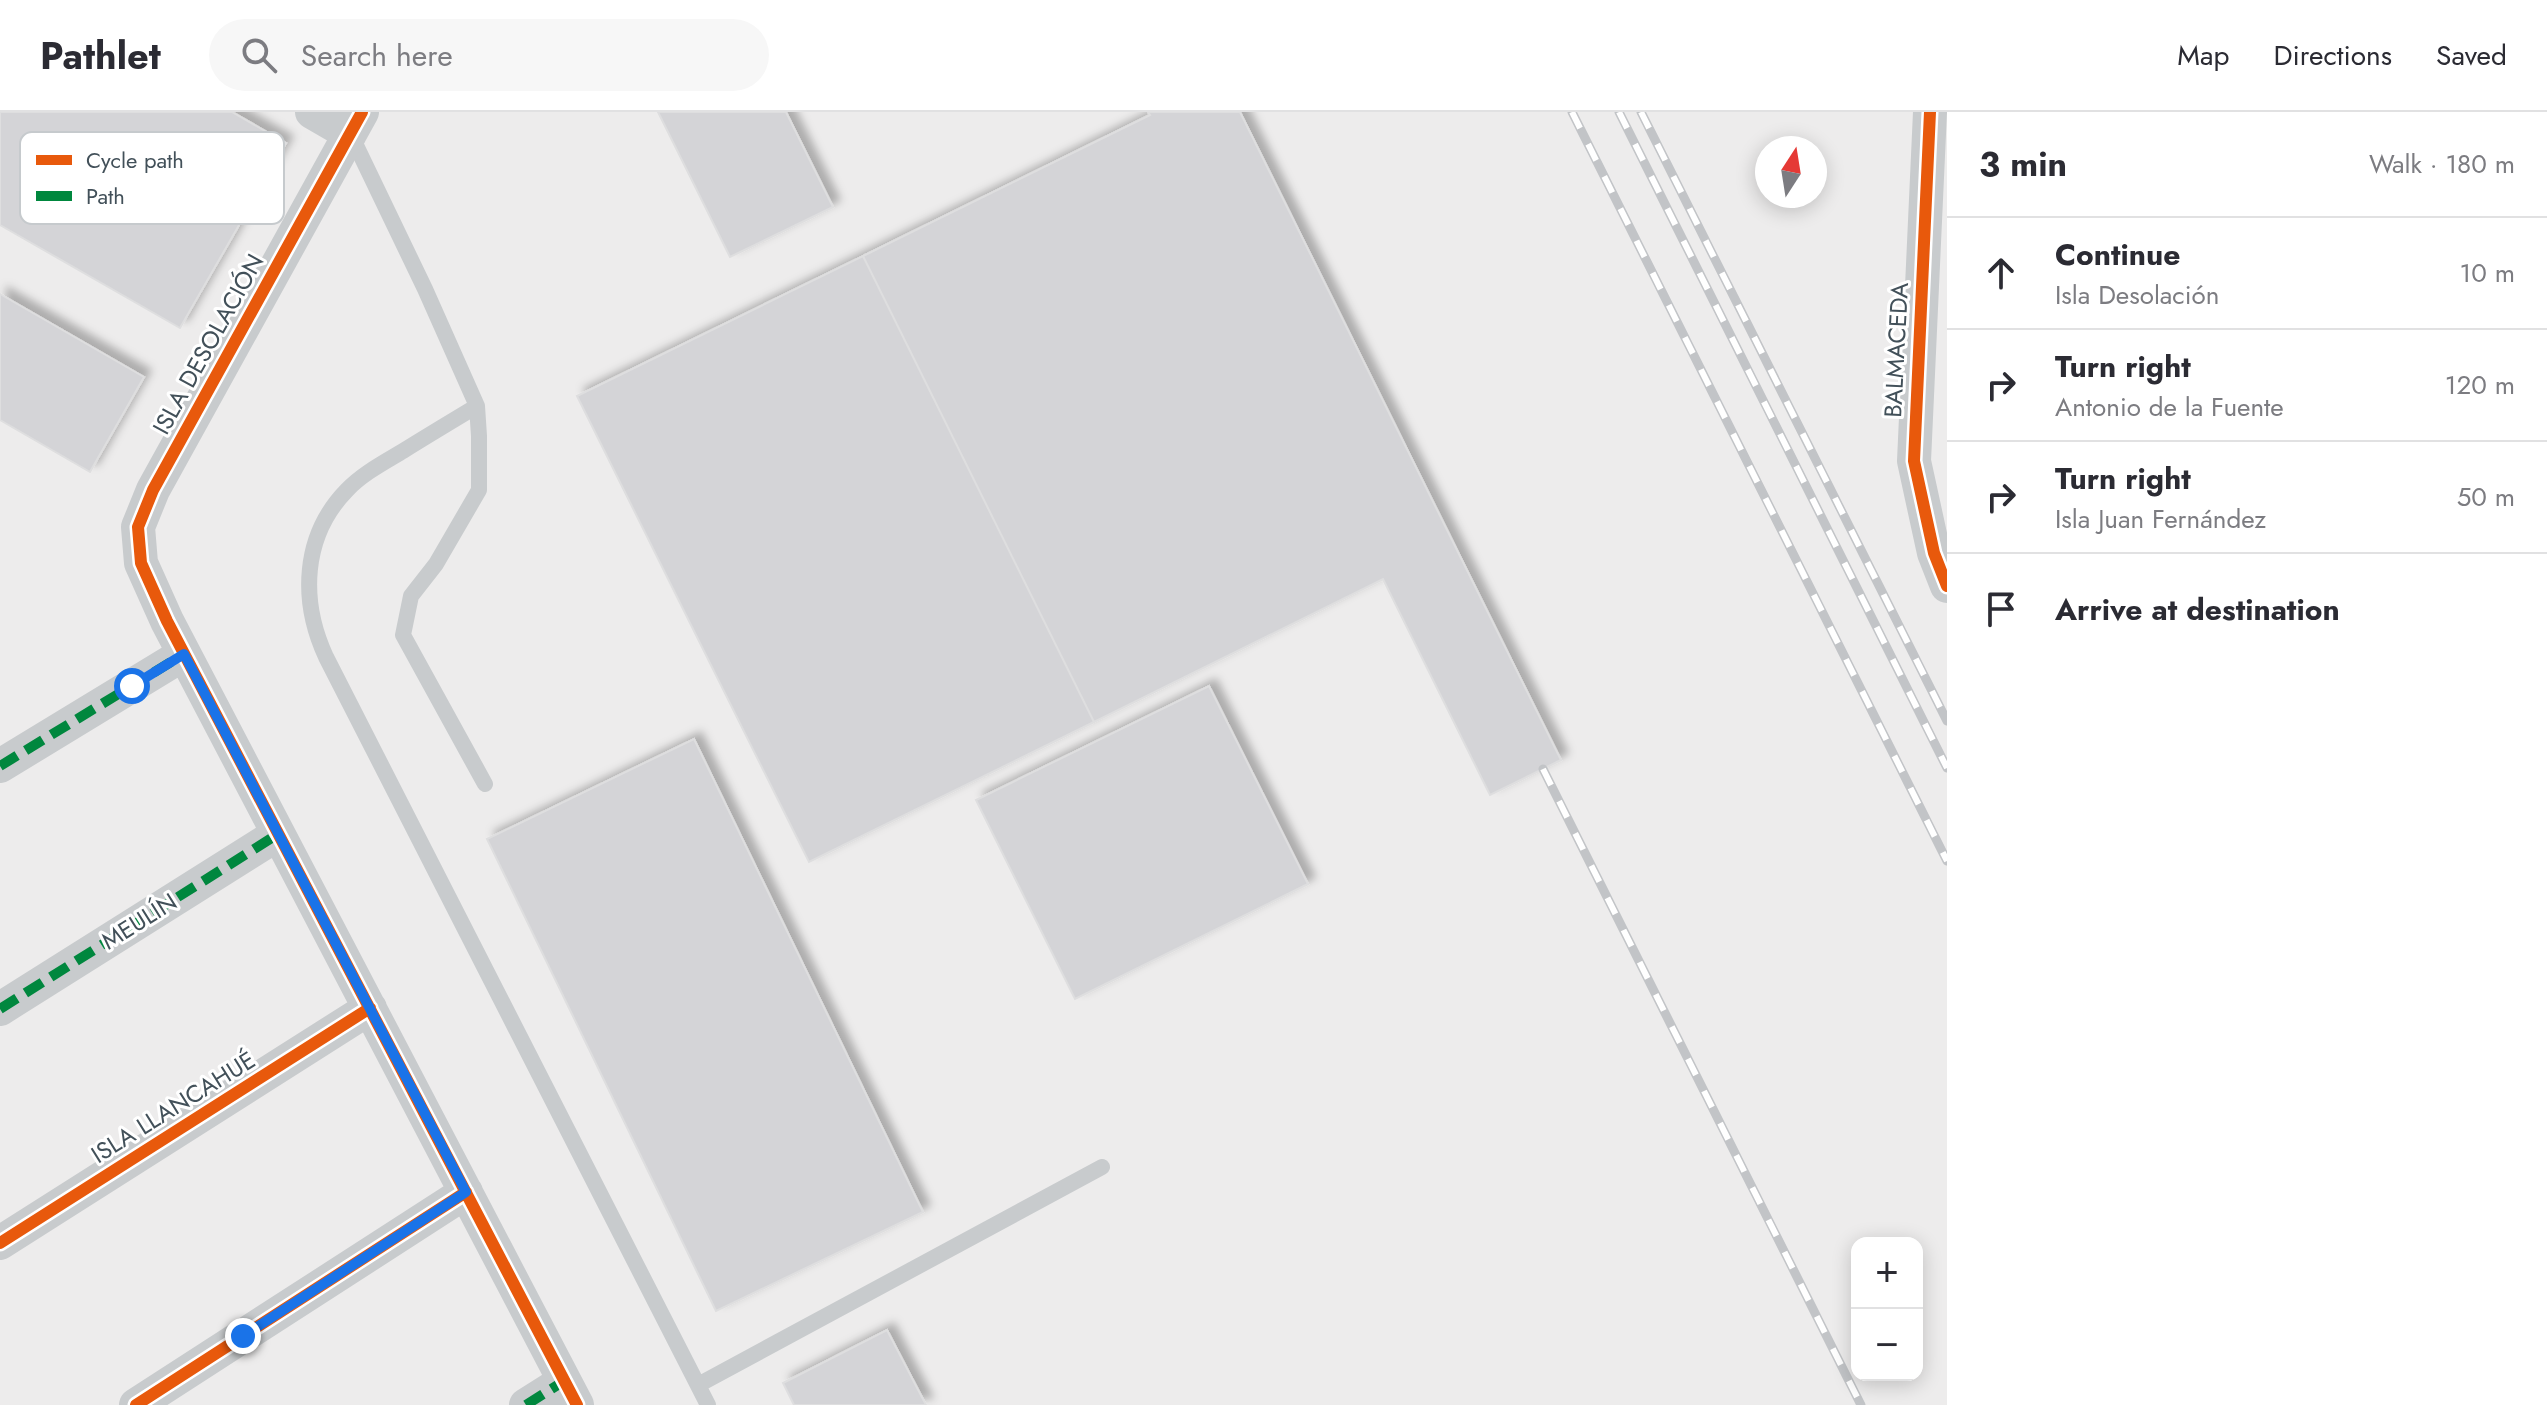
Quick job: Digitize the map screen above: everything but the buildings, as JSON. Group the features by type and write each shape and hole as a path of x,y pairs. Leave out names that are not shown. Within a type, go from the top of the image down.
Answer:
{"street":[{"path":"312,112 356,123"},
{"name":"BALMACEDA","path":"1930,112 1914,461 1934,553 1947,586"},
{"name":"ISLA DESOLACIÓN","path":"184,654 141,563 138,527 153,490 356,123"},
{"path":"0,766 184,654 571,1393 526,1405"},
{"name":"MEULÍN","path":"0,1009 278,834"},
{"name":"ISLA LLANCAHUÉ","path":"0,1243 370,1008"},
{"path":"136,1405 466,1192"}],"lane":[{"path":"356,123 477,406 479,490 436,564 411,596 403,635 485,784"},
{"path":"477,406 367,473 347,490 331,511 318,535 311,560 308,585 315,634 708,1405"},
{"path":"698,1385 1102,1167"}],"railway":[{"path":"1572,112 1947,861"},
{"path":"1619,112 1947,768"},
{"path":"1641,112 1947,721"},
{"path":"1543,769 1861,1405"}],"marked path":[{"path":"0,766 184,654"},
{"path":"0,1009 278,834"},
{"path":"526,1405 564,1381"}],"cycle path":[{"path":"362,112 153,490 138,527 141,563 167,621 577,1405"},
{"path":"1930,112 1914,461 1934,553 1947,586"},
{"path":"0,1243 370,1008"},
{"path":"136,1405 466,1192"}],"route":[{"path":"132,686 184,654 466,1192 243,1336"}]}
